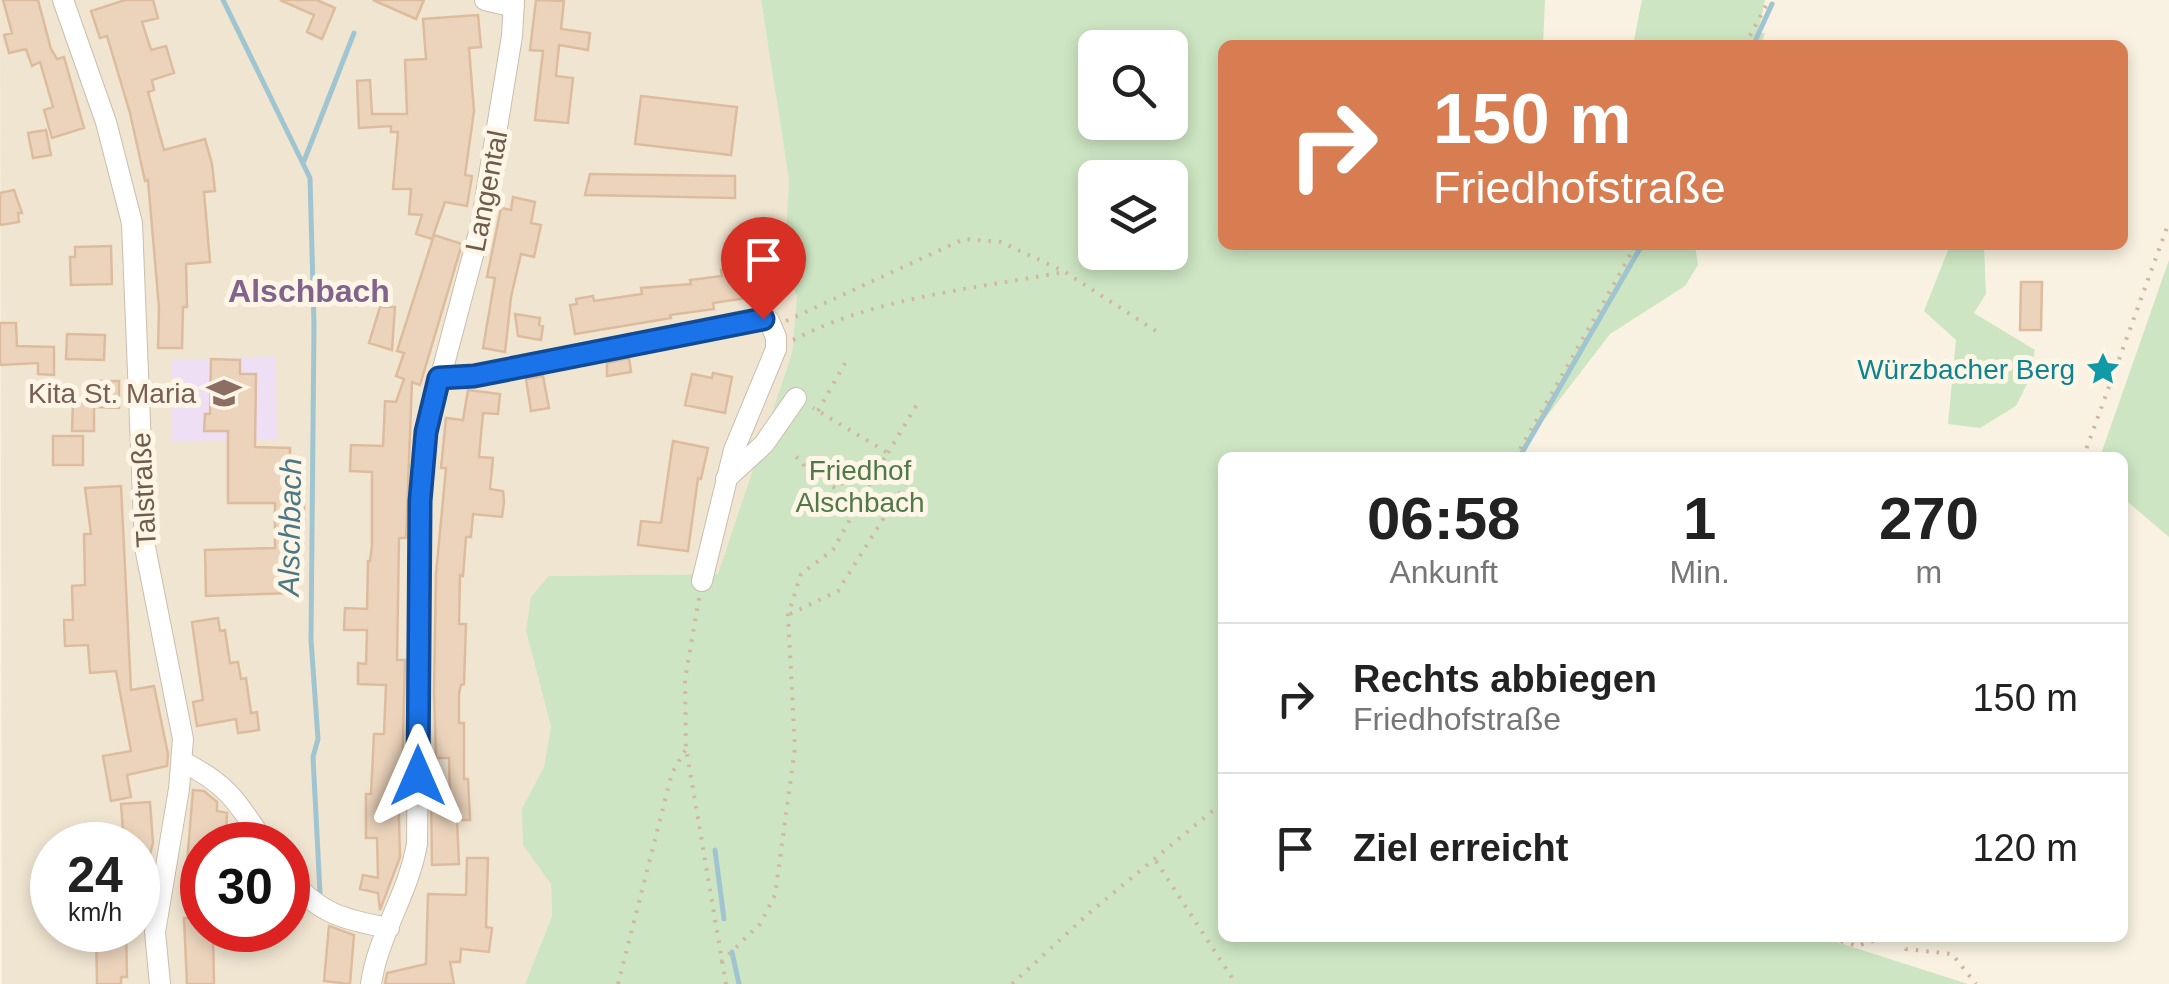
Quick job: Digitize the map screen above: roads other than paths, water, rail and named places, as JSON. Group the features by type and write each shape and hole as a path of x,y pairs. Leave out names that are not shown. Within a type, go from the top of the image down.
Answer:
{"street":[{"name":"Talstraße","path":"63,0 111,138 132,223 145,547 183,739 156,932 160,984"},
{"path":"485,0 514,4"},
{"name":"Langental","path":"371,984 378,954 412,872 417,844 420,501 426,432 481,225 514,4"},
{"path":"439,378 474,376 753,319 769,321 776,349 740,430 702,581"},
{"path":"726,479 764,444 796,398"},
{"path":"182,762 220,782 251,822"},
{"path":"310,900 331,914 389,928"}],"waterway":[{"name":"Alschbach","path":"223,0 310,178 314,324 311,640 318,739 313,757 320,893"},
{"path":"1756,39 1772,4"},
{"path":"304,161 354,33"},
{"path":"1522,452 1639,250"},
{"path":"715,850 724,919"},
{"path":"732,952 739,984"}],"place":[{"name":"Würzbacher Berg","path":"2103,369"},
{"name":"Kita St. Maria","path":"224,393"}],"district":[{"name":"Alschbach","path":"309,291"}],"park label":[{"name":"Friedhof Alschbach","path":"860,486"}]}
